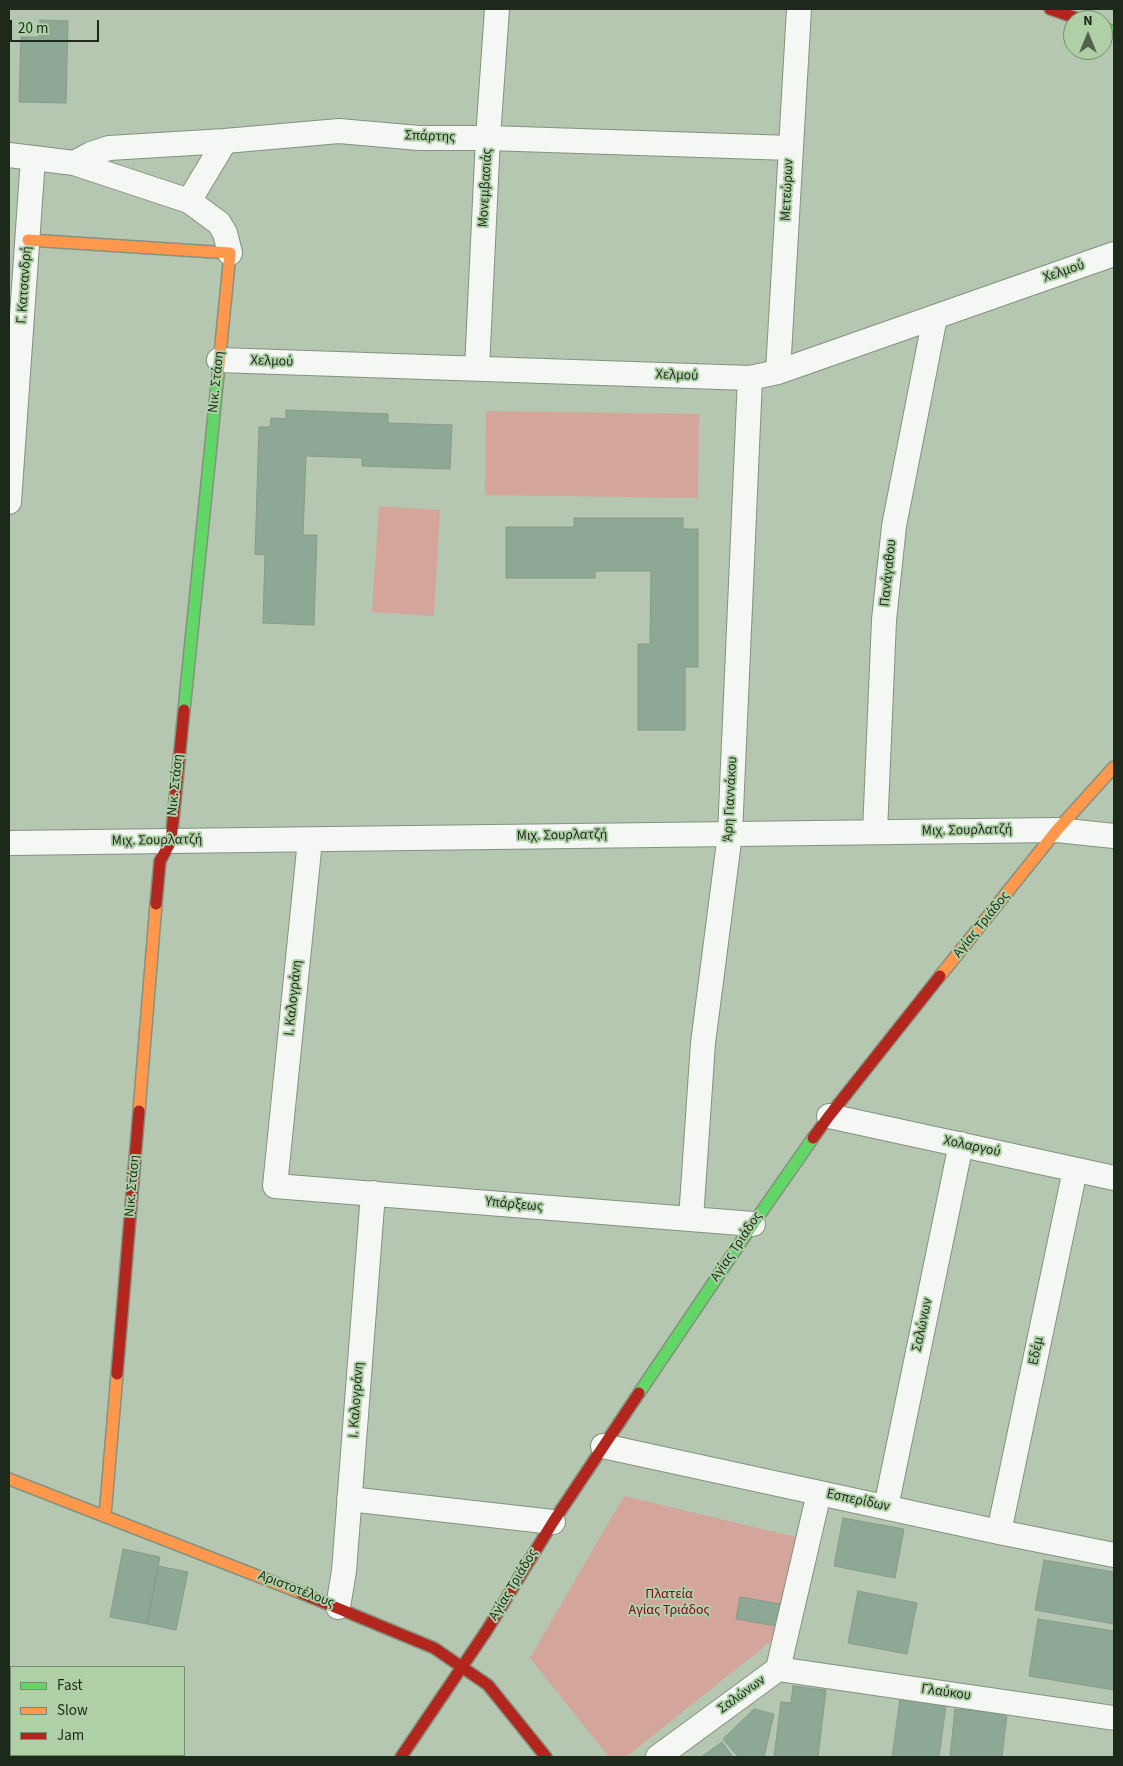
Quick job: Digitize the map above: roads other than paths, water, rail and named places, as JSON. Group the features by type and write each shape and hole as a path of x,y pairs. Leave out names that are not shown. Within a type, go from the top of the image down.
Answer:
{"street":[{"name":"Μονεμβασιάς","path":"477,368 488,138 497,9"},
{"name":"Μετεώρων","path":"778,372 799,9"},
{"path":"1050,9 1063,13"},
{"name":"Σπάρτης","path":"74,163 91,154 109,148 225,141 339,131 419,138 488,138 791,148"},
{"path":"188,201 225,141"},
{"path":"9,155 74,163 188,201 219,223 225,233 230,253 28,240"},
{"name":"Γ. Κατσανδρή","path":"9,502 17,264 28,240 33,158"},
{"name":"Νικ. Στάση","path":"105,1516 160,861 170,841 230,253"},
{"name":"Χελμού","path":"219,360 750,378 778,372 1114,254"},
{"name":"Πανάγαθου","path":"874,832 884,620 894,526 935,317"},
{"name":"Άρη Γιαννάκου","path":"691,1219 703,1043 730,834 750,378"},
{"name":"Αγίας Τριάδος","path":"401,1757 487,1630 553,1522 603,1446 753,1224 829,1116 1057,830 1114,767"},
{"name":"Μιχ. Σουρλατζή","path":"9,843 1057,830 1114,836"},
{"name":"Ι. Καλογράνη","path":"275,1186 310,840"},
{"name":"Χολαργού","path":"829,1116 1114,1178"},
{"name":"Σαλώνων","path":"886,1506 961,1144"},
{"name":"Εδέμ","path":"999,1532 1075,1170"},
{"name":"Υπάρξεως","path":"275,1186 753,1224"},
{"name":"Ι. Καλογράνη","path":"338,1607 344,1571 373,1193"},
{"name":"Εσπερίδων","path":"603,1446 1114,1555"},
{"name":"Αριστοτέλους","path":"9,1479 338,1607 434,1648 488,1685 546,1757"},
{"name":"Σαλώνων","path":"658,1757 778,1668 819,1493"},
{"path":"350,1499 553,1522"},
{"name":"Γλαύκου","path":"778,1668 1114,1718"}],"park label":[{"name":"Πλατεία Αγίας Τριάδος","path":"669,1604"}]}
